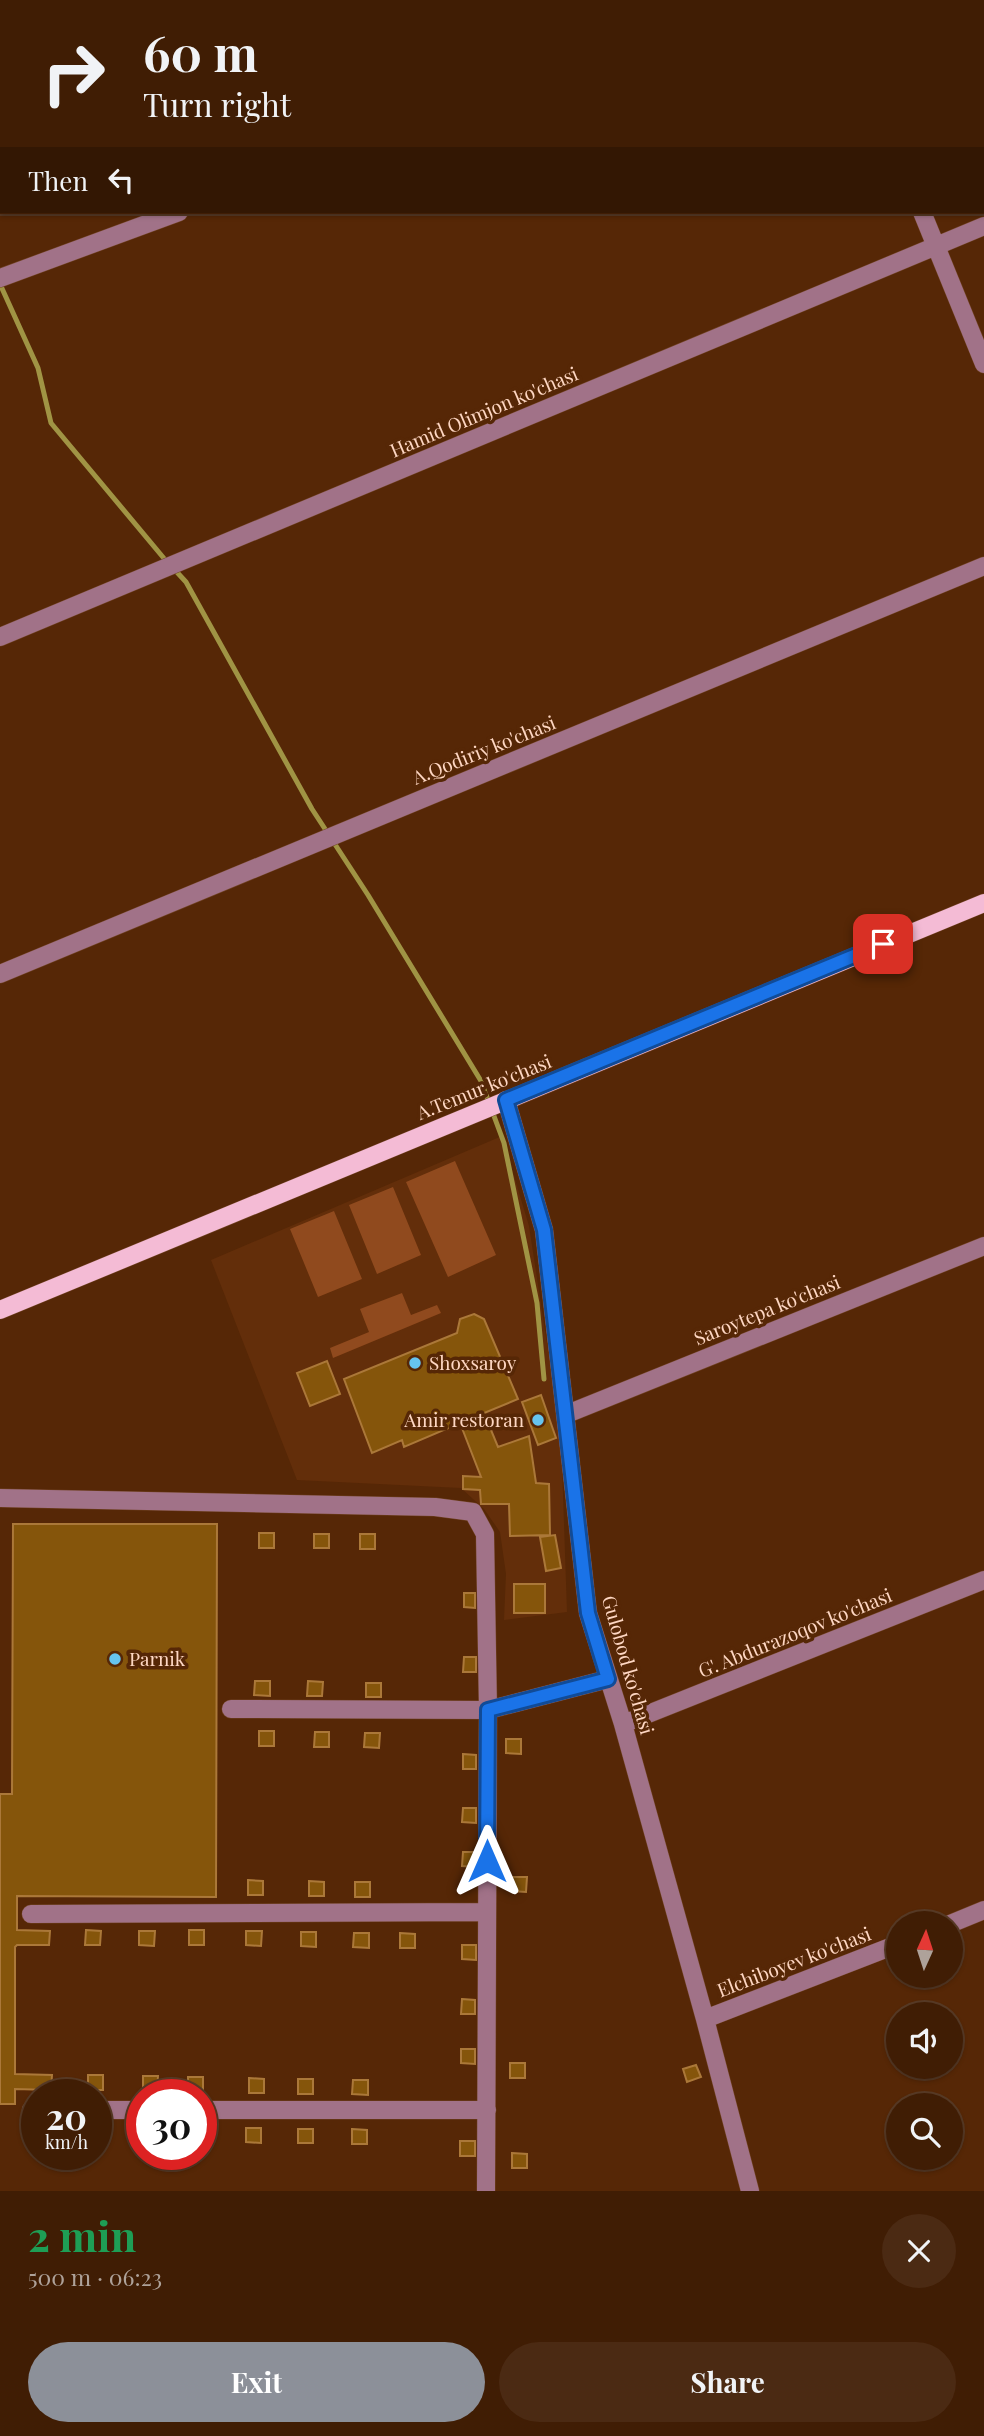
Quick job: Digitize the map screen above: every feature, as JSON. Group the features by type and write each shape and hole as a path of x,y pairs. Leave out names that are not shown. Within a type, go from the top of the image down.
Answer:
{"main road":[{"name":"A.Temur ko'chasi","path":"0,1310 984,903"}],"street":[{"path":"0,278 174,214"},
{"path":"923,214 984,364"},
{"name":"Hamid Olimjon ko'chasi","path":"0,637 984,226"},
{"name":"A.Qodiriy ko'chasi","path":"0,974 984,566"},
{"name":"Gulobod ko'chasi","path":"506,1100 544,1230 588,1613 623,1724 750,2191"},
{"name":"Saroytepa ko'chasi","path":"567,1414 984,1246"},
{"path":"0,1498 435,1507 473,1512 485,1534 488,1710 486,2191"},
{"name":"G'. Abdurazoqov ko'chasi","path":"623,1724 984,1580"},
{"path":"231,1709 488,1710 608,1679"},
{"path":"963,1918 984,1910"},
{"path":"32,1914 487,1912"},
{"name":"Elchiboyev ko'chasi","path":"705,2019 886,1949"},
{"path":"217,2110 487,2110"}],"shaded area":[{"path":"502,1136 529,1226 561,1435 567,1612 504,1620 506,1574 500,1532 484,1509 461,1488 297,1480 211,1260"},
{"path":"455,1161 496,1255 448,1277 406,1182"},
{"path":"393,1187 421,1255 377,1274 349,1205"},
{"path":"334,1211 362,1279 318,1297 290,1229"},
{"path":"402,1293 411,1315 437,1305 441,1313 333,1358 330,1348 369,1332 360,1309"}],"building":[{"path":"474,1314 484,1319 518,1399 484,1413 498,1447 529,1436 536,1483 549,1484 550,1535 510,1536 509,1504 481,1504 480,1490 463,1489 463,1476 481,1477 460,1423 404,1447 402,1440 372,1453 344,1379 457,1333 460,1319"},
{"path":"327,1361 340,1394 310,1406 297,1373"},
{"path":"541,1395 556,1438 538,1445 522,1402"},
{"name":"Parnik","path":"13,1524 217,1524 216,1897 17,1896 17,1930 50,1931 49,1945 15,1947 15,2074 52,2075 52,2079 21,2079 21,2089 15,2089 15,2104 0,2104 0,1794 12,1794"},
{"path":"259,1533 274,1533 274,1548 259,1548"},
{"path":"314,1534 329,1534 329,1548 314,1548"},
{"path":"360,1534 375,1534 375,1549 360,1549"},
{"path":"555,1535 561,1568 546,1571 540,1537"},
{"path":"514,1584 545,1584 545,1613 514,1613"},
{"path":"464,1593 475,1593 475,1608 464,1607"},
{"path":"464,1657 476,1657 476,1672 463,1672"},
{"path":"255,1681 270,1681 270,1696 254,1695"},
{"path":"308,1681 323,1682 322,1696 307,1696"},
{"path":"366,1683 381,1683 381,1697 366,1697"},
{"path":"259,1731 274,1731 274,1746 259,1746"},
{"path":"315,1732 329,1732 329,1747 314,1747"},
{"path":"365,1733 380,1733 379,1748 364,1747"},
{"path":"506,1739 521,1739 521,1754 506,1753"},
{"path":"463,1754 476,1755 476,1769 463,1769"},
{"path":"463,1808 476,1808 476,1823 462,1822"},
{"path":"463,1852 476,1852 476,1867 462,1866"},
{"path":"512,1877 527,1877 526,1892 511,1891"},
{"path":"248,1880 263,1881 263,1895 248,1895"},
{"path":"309,1881 324,1882 324,1896 309,1896"},
{"path":"355,1882 370,1882 370,1897 355,1897"},
{"path":"86,1930 101,1931 100,1945 85,1945"},
{"path":"189,1930 204,1930 204,1945 189,1945"},
{"path":"139,1931 155,1931 154,1946 139,1945"},
{"path":"246,1931 262,1931 261,1946 246,1945"},
{"path":"301,1932 316,1932 316,1947 301,1946"},
{"path":"354,1933 369,1933 369,1948 353,1947"},
{"path":"400,1933 415,1934 415,1948 400,1948"},
{"path":"462,1945 476,1945 476,1960 462,1959"},
{"path":"462,1999 475,2000 475,2014 461,2014"},
{"path":"461,2049 475,2049 475,2064 461,2063"},
{"path":"510,2063 525,2063 525,2078 510,2078"},
{"path":"696,2065 701,2077 687,2082 683,2069"},
{"path":"88,2075 103,2075 103,2079 88,2079"},
{"path":"143,2076 158,2076 158,2079 143,2079"},
{"path":"249,2078 264,2079 264,2093 249,2093"},
{"path":"298,2079 313,2079 313,2094 298,2094"},
{"path":"353,2080 368,2080 368,2095 352,2094"},
{"path":"246,2128 261,2128 261,2143 246,2142"},
{"path":"298,2129 313,2129 313,2143 298,2143"},
{"path":"352,2129 367,2130 367,2144 352,2144"},
{"path":"460,2141 475,2141 475,2156 460,2156"},
{"path":"512,2153 527,2154 527,2168 512,2168"}],"waterway":[{"path":"0,284 38,368 51,423 167,562"},
{"path":"174,569 186,582 312,809 368,895 481,1081 504,1143 537,1303 544,1379"}],"place":[{"name":"Shoxsaroy","path":"415,1363"},
{"name":"Amir restoran","path":"538,1420"},
{"name":"Parnik","path":"115,1659"}],"route":[{"path":"487,1861 488,1710 608,1679 588,1613 544,1230 506,1100 883,944"}]}
